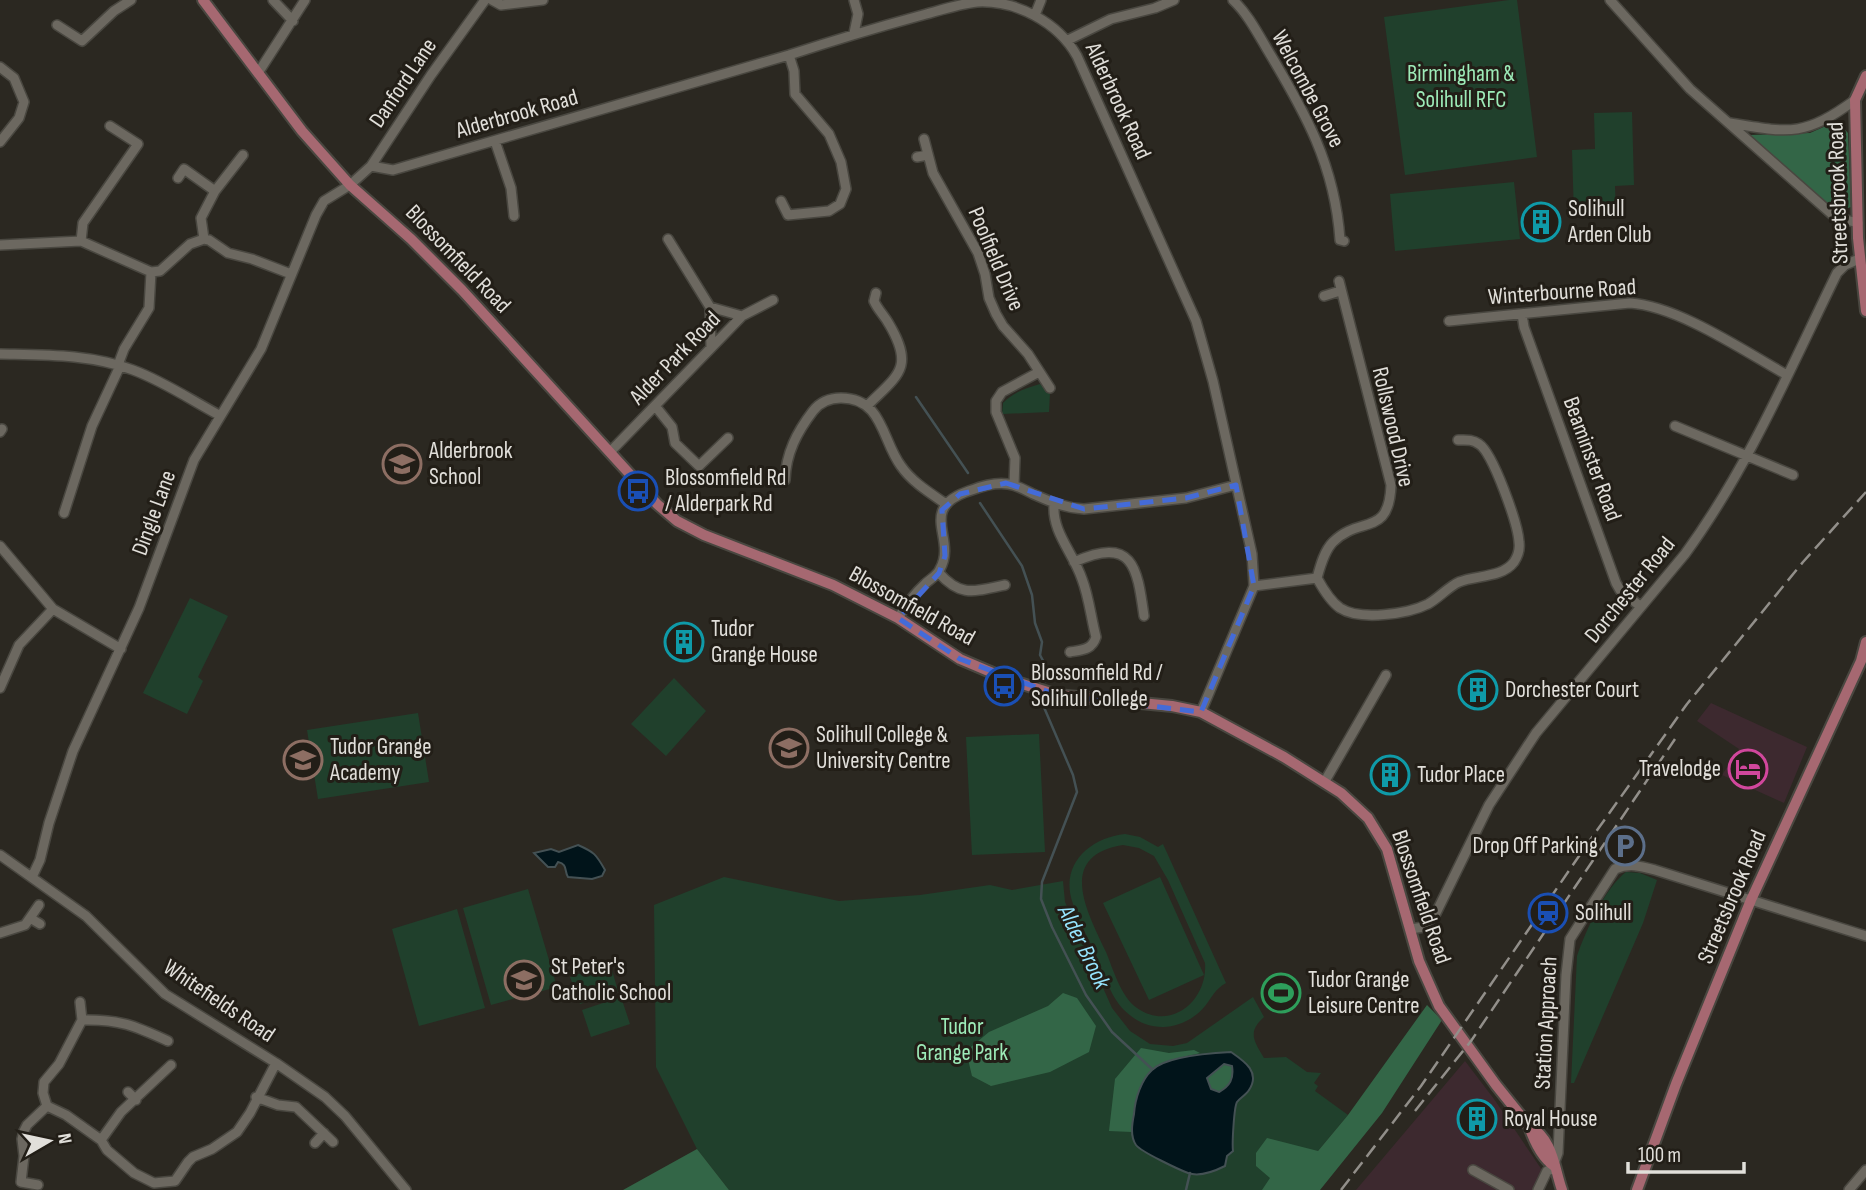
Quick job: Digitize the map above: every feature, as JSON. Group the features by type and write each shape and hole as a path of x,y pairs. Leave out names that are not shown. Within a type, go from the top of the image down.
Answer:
{"main road":[{"name":"Blossomfield Road","path":"203,0 302,131 350,185 411,239 462,290 657,503 677,521 732,547 833,585 898,618 960,659 1046,692 1172,706 1214,717 1325,781 1360,809 1380,834 1394,867 1419,961 1444,1015 1496,1085 1553,1152 1554,1167 1562,1190"},
{"name":"Streetsbrook Road","path":"1866,76 1856,100 1858,223 1862,238 1859,258 1866,311"},
{"name":"Streetsbrook Road","path":"1634,1190 1751,900 1864,661 1866,642"}],"street":[{"path":"57,25 82,41 114,11 131,0"},
{"path":"273,0 293,21"},
{"path":"258,73 305,0"},
{"name":"Danford Lane","path":"350,185 371,166 485,0"},
{"path":"492,0 501,5 543,0"},
{"path":"854,0 858,14 854,33"},
{"path":"1035,15 1041,0"},
{"path":"1068,40 1111,19 1155,8 1174,0"},
{"name":"Welcombe Grove","path":"1233,0 1249,19 1315,134 1338,206 1340,240 1344,241"},
{"path":"1610,0 1690,89 1835,217 1858,223"},
{"name":"Alderbrook Road","path":"371,166 393,170 789,55 954,3 997,3 1035,15 1068,40 1135,182 1196,321 1213,380 1252,554 1254,586 1200,712"},
{"path":"781,201 788,215 829,211 840,204 846,189 841,162 829,134 796,94 789,55"},
{"path":"0,67 14,78 24,102 19,118 0,142"},
{"path":"1728,122 1772,130 1801,130 1833,116 1856,100"},
{"path":"81,241 83,223 138,144 110,126"},
{"name":"Poolfield Drive","path":"924,139 933,173 978,253 989,298 996,314 1050,388"},
{"path":"495,141 511,188 514,216"},
{"path":"204,239 201,218 215,191 243,155"},
{"path":"917,157 928,155"},
{"path":"178,178 184,169 215,191"},
{"name":"Dingle Lane","path":"33,877 73,751 139,608 194,460 261,349 324,201 350,185"},
{"path":"0,245 81,241 151,272 160,271 190,244 204,239 228,253 291,274"},
{"path":"668,239 710,306 710,348"},
{"name":"Dorchester Road","path":"1410,929 1424,927 1430,922 1489,805 1536,733 1698,537 1747,457 1837,273 1845,265 1859,258"},
{"path":"64,513 93,426 124,349 149,308 151,272"},
{"name":"Rollswood Drive","path":"1317,578 1328,547 1334,541 1381,518 1387,512 1390,502 1391,485 1339,281"},
{"path":"1324,296 1340,292"},
{"path":"867,406 899,373 903,363 893,332 874,301 876,293"},
{"name":"Alder Park Road","path":"610,452 742,316 773,300"},
{"name":"Winterbourne Road","path":"1449,321 1630,303 1657,307 1674,313 1787,375"},
{"path":"710,306 742,316"},
{"name":"Beaminster Road","path":"1522,314 1524,327 1616,583 1620,590 1641,607"},
{"path":"0,354 84,357 119,365 136,371 219,415"},
{"path":"1014,485 1015,458 996,412 996,401 1002,392 1039,372"},
{"path":"785,480 786,461 793,443 819,404 835,398 848,398 867,406 878,417 899,464 910,477 946,504"},
{"path":"656,407 672,427 675,443 699,466 728,438"},
{"path":"1675,426 1793,475"},
{"path":"1254,586 1317,578 1331,600 1342,609 1361,615 1409,612 1444,595 1457,583 1502,572 1509,567 1519,551 1519,539 1497,473 1486,451 1477,442 1458,440"},
{"path":"898,618 908,602 939,573 945,556 940,518 946,504 960,494 990,484 1014,485 1070,509 1108,508 1186,498 1236,485"},
{"path":"1054,504 1056,528 1079,560 1097,637 1094,645 1089,648 1070,652"},
{"path":"0,546 52,609 121,649"},
{"path":"1079,560 1105,551 1118,553 1129,561 1135,568 1144,616"},
{"path":"939,573 958,590 972,591 1005,585"},
{"path":"0,688 19,645 52,609"},
{"path":"1325,781 1386,675"},
{"name":"Whitefields Road","path":"0,855 86,916 165,994 325,1097 345,1116 406,1190"},
{"name":"Station Approach","path":"1554,1167 1559,1141 1570,939 1615,869 1636,865 1866,936"},
{"path":"0,933 25,925 39,905"},
{"path":"30,918 40,925"},
{"path":"80,1002 82,1020 59,1064 44,1083 43,1093 47,1106 66,1115 101,1140 107,1150 134,1173 154,1182 178,1186 193,1157 212,1149 237,1132 276,1063"},
{"path":"82,1020 109,1020 135,1026 168,1041"},
{"path":"101,1140 121,1112 171,1065"},
{"path":"128,1092 136,1100"},
{"path":"256,1097 270,1103 296,1107 333,1142"},
{"path":"38,1185 16,1182 24,1156 23,1131 47,1106"},
{"path":"315,1143 324,1133"},
{"path":"1538,1190 1547,1171 1554,1167"},
{"path":"1472,1170 1510,1190"},
{"path":"1849,1190 1866,1170"}],"highlighted area":[{"path":"1006,483 1084,509 1186,498 1236,485 1254,586 1201,712 1057,695 960,659 898,618 939,573 945,556 942,510 960,494"}],"shaded area":[{"path":"1711,703 1807,747 1784,803 1722,775 1739,749 1697,721"},
{"path":"578,845 597,857 605,870 602,876 592,879 568,877 563,864 558,862 555,867 548,867 534,853 551,849 559,852"},
{"path":"1231,1052 1249,1068 1253,1078 1249,1090 1236,1105 1233,1151 1227,1156 1225,1166 1207,1173 1192,1174 1139,1148 1132,1130 1137,1096 1148,1074 1168,1061","holes":["1224,1064 1232,1066 1232,1078 1228,1085 1219,1092 1211,1089 1207,1078"]},
{"path":"1465,1061 1542,1170 1533,1190 1356,1190"}],"green space":[{"name":"Birmingham & Solihull RFC","path":"1517,0 1537,157 1405,175 1384,17"},
{"path":"1632,112 1634,185 1615,186 1616,214 1574,215 1572,150 1595,149 1594,113"},
{"path":"1837,121 1848,133 1851,207 1837,212 1750,135 1810,133"},
{"path":"1514,182 1520,239 1395,251 1390,194"},
{"path":"1040,384 1050,393 1049,412 1002,414 1003,403 1007,399"},
{"path":"190,598 228,616 198,677 203,681 187,714 143,693"},
{"path":"674,678 706,711 666,756 631,724"},
{"path":"418,713 429,782 318,799 307,730"},
{"path":"1039,734 1045,852 972,855 966,737"},
{"path":"1125,834 1140,837 1158,847 1163,844 1226,983 1197,1014 1181,1024 1169,1027 1147,1025 1124,1010 1111,991 1075,910 1070,890 1070,877 1074,866 1089,848","holes":["1123,845 1139,848 1154,856 1168,880 1205,963 1204,977 1194,1000 1174,1014 1150,1014 1137,1008 1126,997 1092,920 1082,888 1083,873 1089,861 1102,851"]},
{"path":"1626,872 1640,873 1657,880 1643,923 1574,1083 1571,1083 1577,956 1604,899"},
{"name":"Tudor Grange Park","path":"724,877 839,901 920,895 990,885 1012,890 1063,881 1065,902 1112,1008 1130,1031 1150,1044 1173,1046 1187,1043 1253,997 1264,1017 1255,1027 1254,1037 1264,1058 1286,1057 1307,1072 1321,1073 1314,1083 1318,1086 1315,1091 1348,1115 1318,1151 1318,1190 729,1190 697,1149 656,1067 654,905"},
{"path":"1160,877 1204,975 1149,1000 1103,903"},
{"path":"528,889 557,987 491,1005 463,908"},
{"path":"457,909 485,1008 419,1026 392,929"},
{"path":"610,963 618,991 580,1004 570,977"},
{"path":"1063,993 1077,998 1096,1026 1089,1052 1050,1072 991,1086 972,1076 966,1051 989,1032 1048,1006"},
{"path":"621,997 630,1024 591,1037 582,1010"},
{"path":"1427,1005 1442,1020 1382,1113 1320,1190 1262,1190 1270,1178 1256,1166 1256,1153 1267,1138 1318,1151 1348,1115"},
{"path":"1141,1048 1169,1053 1194,1050 1200,1053 1168,1061 1152,1070 1139,1091 1132,1132 1109,1131 1115,1079"},
{"path":"1224,1064 1233,1067 1233,1075 1229,1085 1219,1092 1211,1089 1207,1078"},
{"path":"697,1149 729,1190 623,1190"}],"waterway":[{"name":"Alder Brook","path":"916,397 968,473"},
{"name":"Alder Brook","path":"980,503 1022,566 1032,595 1035,623 1042,642 1040,655 1047,668 1045,682"},
{"name":"Alder Brook","path":"1043,705 1073,775 1077,792 1042,882 1041,899 1086,995 1112,1032 1152,1069"},
{"name":"Alder Brook","path":"1186,1190 1190,1173"}],"railway":[{"path":"1341,1190 1421,1086 1687,704 1803,562 1866,492"},
{"path":"1415,1111 1471,1041 1675,739"}],"place":[{"name":"Solihull Arden Club","path":"1541,222"},
{"name":"Alderbrook School","path":"402,464"},
{"name":"Blossomfield Rd / Alderpark Rd","path":"638,491"},
{"name":"Tudor Grange House","path":"684,642"},
{"name":"Blossomfield Rd / Solihull College","path":"1004,686"},
{"name":"Dorchester Court","path":"1478,690"},
{"name":"Solihull College & University Centre","path":"789,748"},
{"name":"Tudor Grange Academy","path":"303,760"},
{"name":"Travelodge","path":"1748,769"},
{"name":"Tudor Place","path":"1390,775"},
{"name":"Drop Off Parking","path":"1625,846"},
{"name":"Solihull","path":"1548,913"},
{"name":"St Peter's Catholic School","path":"524,980"},
{"name":"Tudor Grange Leisure Centre","path":"1281,993"},
{"name":"Royal House","path":"1477,1119"}]}
